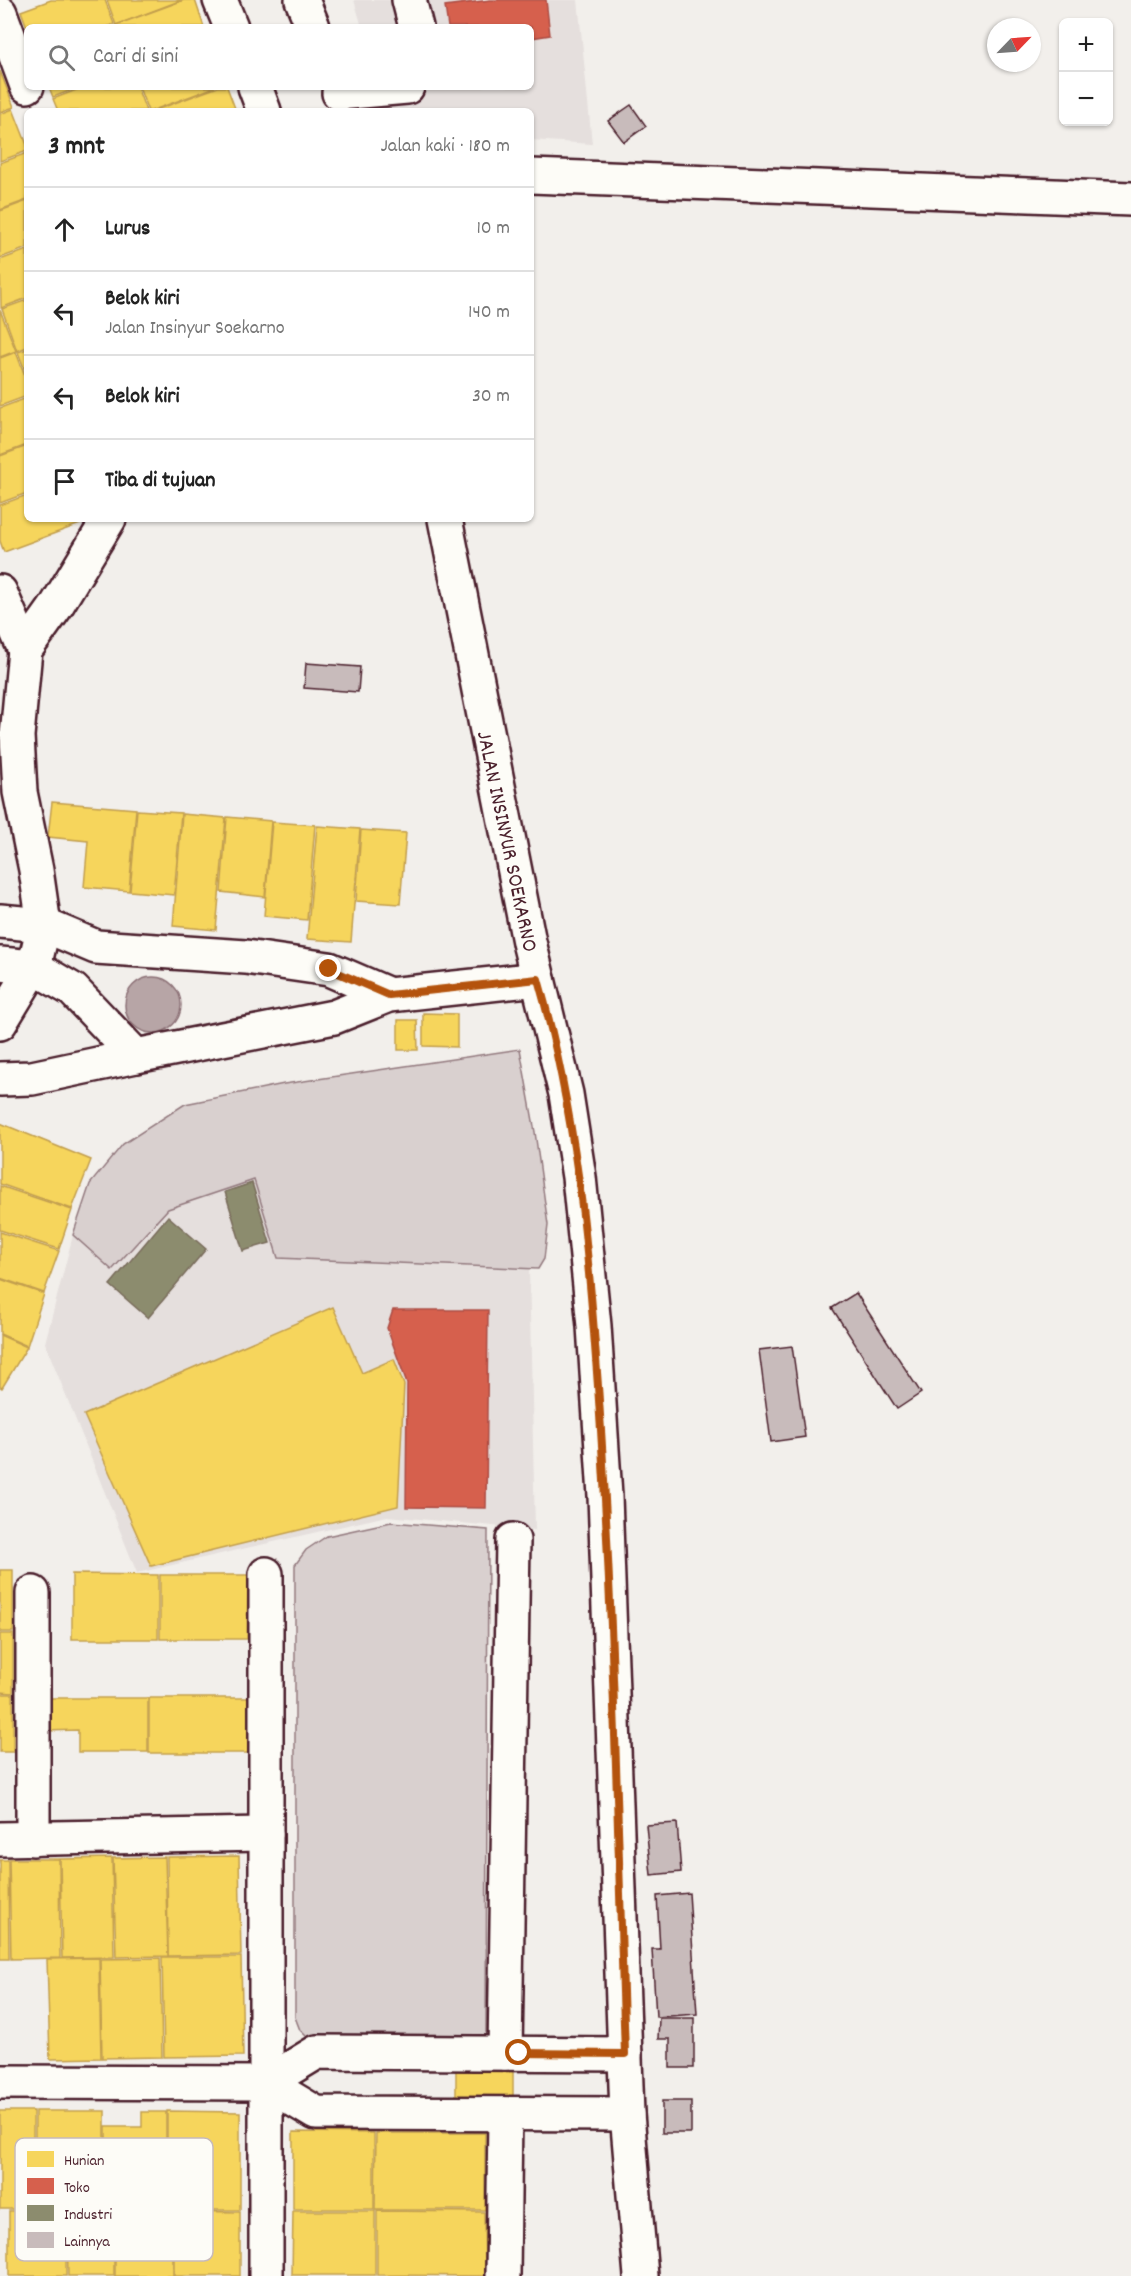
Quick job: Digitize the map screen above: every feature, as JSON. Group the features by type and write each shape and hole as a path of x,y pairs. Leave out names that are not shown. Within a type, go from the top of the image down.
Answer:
{"street":[{"path":"220,0 230,24"},
{"path":"302,0 312,24"},
{"path":"409,0 415,24"},
{"path":"0,13 24,78"},
{"path":"28,90 35,108"},
{"path":"256,90 263,108"},
{"path":"340,97 387,90"},
{"path":"534,176 1131,199"},
{"path":"25,651 55,608 107,522"},
{"name":"JALAN INSINYUR SOEKARNO","path":"447,522 541,989 566,1094 579,1178 594,1326 605,1496 627,2114 641,2276"},
{"path":"0,592 25,651 17,736 20,792 45,925 34,967 0,1023"},
{"path":"0,921 45,925 96,947 246,957 329,969 389,995"},
{"path":"0,964 34,967 73,990 136,1056"},
{"path":"0,1079 32,1078 334,1017 389,995 541,989"},
{"path":"506,2053 513,1540"},
{"path":"266,1574 266,2276"},
{"path":"33,1593 33,1839"},
{"path":"0,1839 266,1834"},
{"path":"266,2083 317,2052 625,2054"},
{"path":"0,2082 266,2083 316,2113 627,2114"},
{"path":"503,2276 505,2114"}],"shaded area":[{"path":"354,0 578,0 592,144 534,140 534,108 386,108 381,90 534,90 534,24 361,24"},
{"path":"153,977 168,982 176,990 181,1005 176,1020 168,1028 153,1033 138,1028 130,1020 125,1005 130,990 138,982"},
{"path":"520,1049 548,1225 544,1259 538,1269 278,1258 254,1180 168,1209 112,1270 73,1235 90,1184 123,1144 185,1104 284,1084"},
{"path":"254,1180 279,1258 529,1269 535,1530 387,1516 137,1573 45,1343 73,1235 112,1270 168,1209"},
{"path":"391,1522 488,1530 486,2036 308,2038 300,2030 295,2017 295,1565 306,1550 327,1536"}],"building: Hunian":[{"path":"51,0 105,0 114,24 26,24 21,11"},
{"path":"107,0 182,0 119,24 116,24"},
{"path":"184,0 195,0 203,24 119,24"},
{"path":"0,71 14,107 0,112"},
{"path":"50,90 72,90 53,97"},
{"path":"76,90 138,90 145,108 57,108 53,99"},
{"path":"140,90 207,90 159,108 147,108"},
{"path":"210,90 228,90 235,108 161,108"},
{"path":"13,109 24,137 24,152 0,161 0,114"},
{"path":"24,154 24,201 0,210 0,163"},
{"path":"24,202 24,249 0,258 0,211"},
{"path":"24,251 24,299 1,308 0,260"},
{"path":"24,301 24,348 17,351 2,309"},
{"path":"0,310 16,351 0,357"},
{"path":"24,350 24,368 18,352"},
{"path":"16,352 24,373 24,397 0,406 0,358"},
{"path":"24,399 24,446 0,455 0,408"},
{"path":"24,447 24,494 0,503 0,456"},
{"path":"24,496 24,522 79,522 80,524 4,552 0,541 0,505"},
{"path":"52,802 136,809 129,891 84,887 88,841 48,837"},
{"path":"137,810 181,813 174,895 130,891"},
{"path":"182,814 226,818 216,930 173,926"},
{"path":"227,817 271,821 265,897 221,892"},
{"path":"272,822 315,825 307,920 264,916"},
{"path":"317,826 360,829 351,942 307,939"},
{"path":"361,830 406,833 400,904 356,901"},
{"path":"423,1013 457,1014 457,1047 423,1046"},
{"path":"398,1020 417,1020 418,1050 398,1050"},
{"path":"0,1123 91,1160 72,1209 0,1184"},
{"path":"0,1186 72,1210 59,1249 0,1230"},
{"path":"0,1232 59,1251 44,1293 0,1278"},
{"path":"0,1279 44,1294 27,1346 0,1334"},
{"path":"333,1307 362,1373 394,1359 404,1385 398,1506 151,1566 84,1415"},
{"path":"0,1335 27,1347 2,1388 0,1387"},
{"path":"0,1570 13,1570 13,1632 0,1632"},
{"path":"72,1574 158,1575 158,1639 72,1639"},
{"path":"160,1575 248,1575 247,1639 160,1639"},
{"path":"0,1634 13,1634 13,1693 0,1692"},
{"path":"0,1694 13,1694 13,1752 0,1752"},
{"path":"45,1698 148,1698 148,1752 78,1752 78,1730 46,1731"},
{"path":"149,1698 248,1698 248,1753 149,1753"},
{"path":"239,1856 241,1955 168,1956 167,1857"},
{"path":"165,1857 168,1956 116,1957 113,1858"},
{"path":"112,1858 114,1957 62,1958 60,1859"},
{"path":"9,1859 59,1859 60,1958 11,1959"},
{"path":"0,1860 8,1860 9,1959 0,1959"},
{"path":"162,1957 241,1957 243,2056 164,2057"},
{"path":"99,1958 101,2058 50,2059 47,1959"},
{"path":"160,1958 162,2057 102,2058 100,1959"},
{"path":"513,2068 513,2098 456,2099 456,2069"},
{"path":"0,2111 33,2111 33,2138 15,2138 15,2209 0,2209"},
{"path":"35,2111 105,2111 105,2138 35,2138"},
{"path":"167,2111 240,2112 240,2210 213,2210 213,2138 167,2138"},
{"path":"142,2112 166,2112 166,2138 106,2138 106,2127 142,2127"},
{"path":"293,2132 374,2133 374,2209 293,2209"},
{"path":"376,2133 485,2133 485,2210 375,2210"},
{"path":"9,2211 15,2211 15,2261 66,2261 66,2276 9,2276"},
{"path":"293,2211 375,2211 375,2275 292,2275"},
{"path":"377,2211 484,2212 485,2276 377,2275"},
{"path":"213,2212 240,2212 240,2276 174,2276 174,2261 213,2261"},
{"path":"68,2261 114,2261 114,2276 68,2276"},
{"path":"115,2261 173,2261 173,2276 115,2276"}],"building: Toko":[{"path":"490,0 546,0 550,35 534,38 534,24 448,24 445,6"},
{"path":"393,1310 488,1310 486,1508 406,1507 407,1383 387,1328"}],"building: Industri":[{"path":"252,1183 270,1243 243,1251 225,1192"},
{"path":"168,1216 206,1249 148,1318 110,1285"}],"building: Lainnya":[{"path":"631,105 646,126 624,142 608,121"},
{"path":"306,663 360,667 358,692 304,688"},
{"path":"856,1293 921,1393 897,1409 832,1308"},
{"path":"792,1346 805,1437 771,1442 759,1350"},
{"path":"677,1823 681,1872 651,1875 646,1825"},
{"path":"689,1893 697,2014 656,2017 652,1949 660,1949 657,1896"},
{"path":"659,2018 694,2018 694,2068 670,2068 670,2039 658,2039"},
{"path":"662,2101 691,2101 691,2133 662,2133"}],"route":[{"path":"329,969 389,995 538,979 566,1094 579,1178 594,1326 605,1496 625,2054 519,2053"}]}
